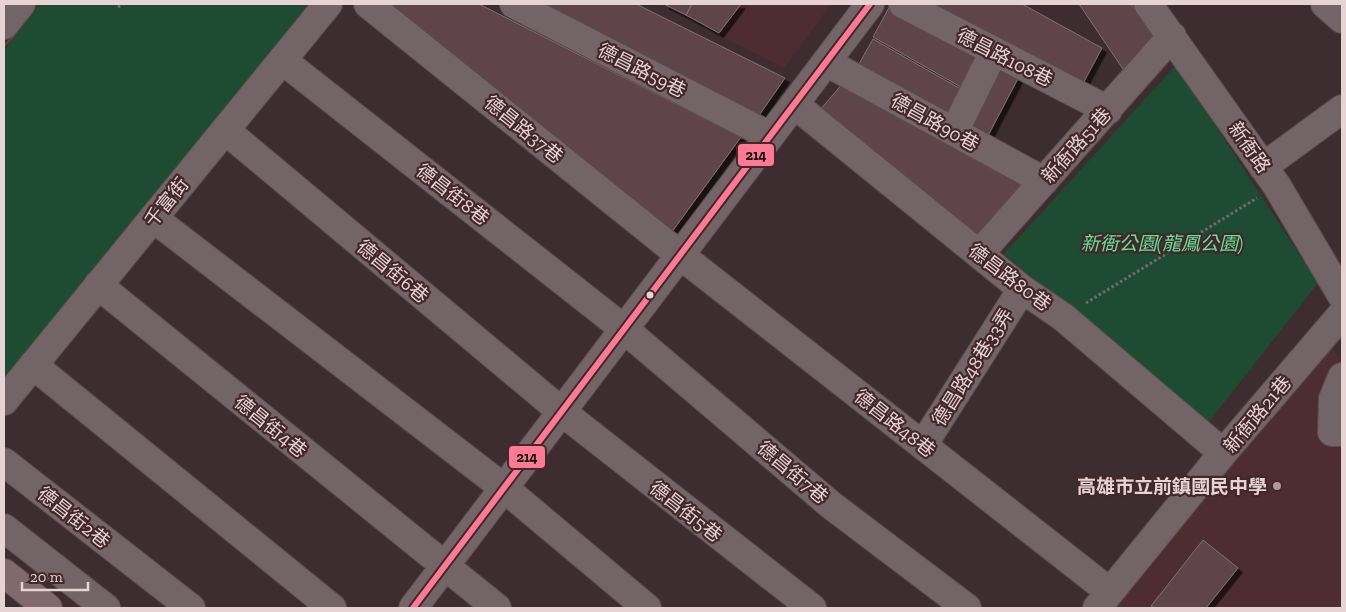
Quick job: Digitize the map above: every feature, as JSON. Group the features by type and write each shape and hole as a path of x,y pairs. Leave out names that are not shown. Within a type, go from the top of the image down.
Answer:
{"highway":[{"path":"4,573 48,608"}],"street":[{"path":"4,25 21,4"},
{"name":"千富街","path":"4,401 328,4"},
{"name":"德昌路37巷","path":"368,4 680,255"},
{"name":"德昌路59巷","path":"514,4 770,136"},
{"path":"413,608 870,4"},
{"name":"德昌路108巷","path":"903,4 1108,110"},
{"name":"新衙路","path":"1148,4 1270,176 1342,296"},
{"path":"1325,4 1342,19"},
{"name":"新衙路51巷","path":"979,254 1172,36"},
{"path":"954,132 994,51"},
{"name":"德昌街8巷","path":"282,60 624,329"},
{"name":"德昌路90巷","path":"826,62 1044,181"},
{"name":"德昌路80巷","path":"794,104 1022,289 1063,317 1223,453"},
{"path":"1270,176 1342,108"},
{"name":"德昌街6巷","path":"225,130 562,412"},
{"path":"153,218 504,488 647,608"},
{"name":"德昌路48巷","path":"680,255 923,444 1103,600"},
{"name":"德昌街4巷","path":"98,285 497,608"},
{"name":"德昌路48巷33弄","path":"923,444 1022,289"},
{"name":"新衙路21巷","path":"1103,600 1223,453 1342,314"},
{"name":"德昌街7巷","path":"624,329 831,505 967,608"},
{"path":"33,365 332,608"},
{"path":"1342,377 1334,399 1332,432 1342,432"},
{"name":"德昌街5巷","path":"562,412 812,608"},
{"name":"德昌街2巷","path":"4,462 191,608"},
{"path":"4,528 106,608"}],"path":[{"path":"118,7 122,4"},
{"path":"1063,317 1270,176"}],"shaded area":[{"path":"4,4 40,4 4,50"},
{"path":"660,4 831,4 784,68"},
{"name":"高雄市立前鎮國民中學","path":"1330,345 1342,363 1342,608 1110,608"}],"green space":[{"path":"40,4 311,4 4,378 4,50"},
{"name":"新衙公園(龍鳳公園)","path":"1176,65 1318,283 1208,423 1004,254"}],"building":[{"path":"380,4 479,4 741,137 666,240"},
{"path":"524,4 636,4 785,78 753,124"},
{"path":"664,4 692,4 686,15"},
{"path":"692,4 741,4 719,33 686,15"},
{"path":"891,4 984,58 966,90 873,37"},
{"path":"928,4 1022,4 1102,48 1080,89"},
{"path":"1079,4 1131,4 1159,45 1123,69"},
{"path":"873,39 966,92 948,125 855,71"},
{"path":"996,57 1022,71 983,145 957,131"},
{"path":"843,83 1027,188 980,247 820,110"},
{"path":"1203,540 1238,568 1206,608 1155,608 1151,606"}],"transit line":[{"name":"214","path":"413,608 870,4"}],"place":[{"name":"高雄市立前鎮國民中學","path":"1277,486"}]}
